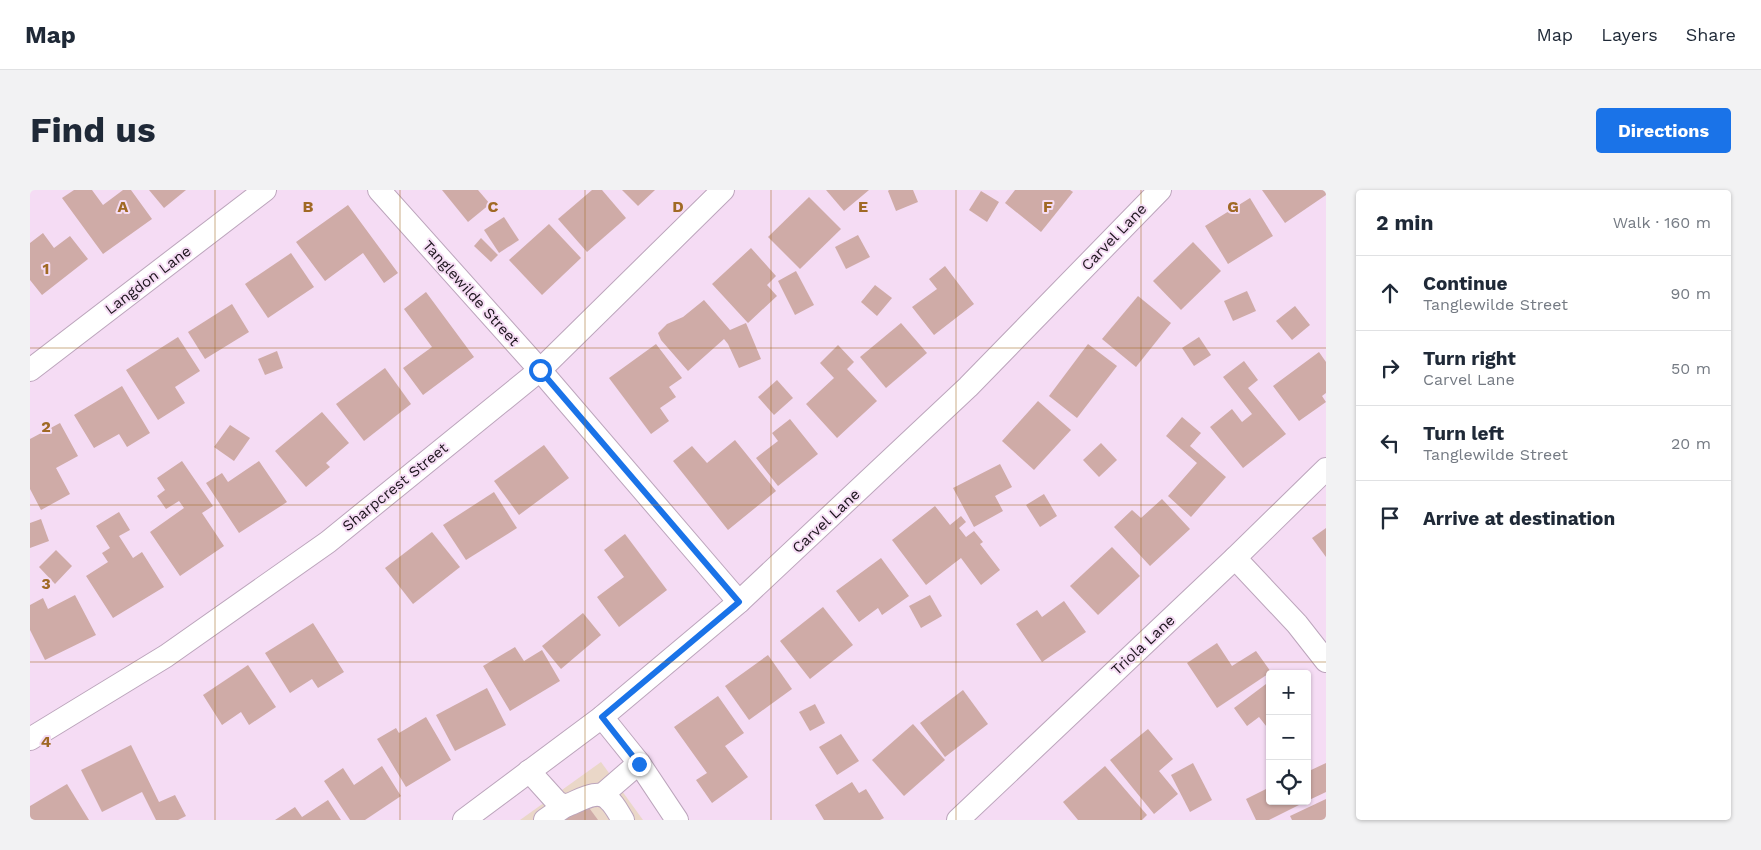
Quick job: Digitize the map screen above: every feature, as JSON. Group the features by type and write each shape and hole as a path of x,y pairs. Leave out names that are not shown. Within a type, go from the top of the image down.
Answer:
{"street":[{"name":"Langdon Lane","path":"30,370 265,190"},
{"name":"Tanglewilde Street","path":"379,190 540,370 739,602"},
{"name":"Sharpcrest Street","path":"30,739 166,656 328,542 540,370 723,190"},
{"name":"Carvel Lane","path":"477,816 529,771 602,717 739,602 968,387 1160,190"},
{"name":"Triola Lane","path":"958,820 1236,558 1326,470"},
{"path":"1236,558 1297,624 1326,661"},
{"path":"602,717 639,764 677,820"},
{"path":"602,795 639,764"},
{"path":"529,771 557,802 565,806"},
{"path":"545,820 565,806 596,794 609,799 623,820"}],"shaded area":[{"path":"601,762 643,820 520,820"}],"building":[{"path":"74,190 92,190 103,205 123,190 131,190 152,219 103,254 62,198"},
{"path":"149,190 186,190 164,208"},
{"path":"442,190 478,190 490,204 468,222"},
{"path":"592,190 602,190 626,218 587,252 558,219"},
{"path":"622,190 655,190 638,206"},
{"path":"826,190 869,190 844,211"},
{"path":"889,190 913,190 918,202 896,211"},
{"path":"1015,190 1070,190 1073,192 1041,232 1005,203"},
{"path":"1262,190 1326,190 1326,195 1285,223"},
{"path":"981,191 999,202 987,222 969,210"},
{"path":"809,197 841,229 800,269 768,237"},
{"path":"1250,198 1273,236 1228,264 1205,226"},
{"path":"348,205 398,273 384,283 363,253 325,281 296,242"},
{"path":"504,217 519,240 499,253 484,230"},
{"path":"549,224 581,258 542,295 509,260"},
{"path":"43,233 54,248 70,236 88,259 42,295 30,280 30,243"},
{"path":"858,235 870,257 846,269 835,247"},
{"path":"481,238 498,255 491,262 474,246"},
{"path":"1193,242 1221,271 1181,310 1153,281"},
{"path":"751,248 776,276 767,285 777,296 748,323 712,284"},
{"path":"291,253 314,287 268,318 245,284"},
{"path":"945,266 974,304 934,335 912,307 937,289 929,279"},
{"path":"796,271 814,305 795,315 778,281"},
{"path":"875,285 892,298 877,316 861,302"},
{"path":"1247,291 1256,311 1233,321 1224,301"},
{"path":"426,292 474,357 423,395 403,368 432,347 404,309"},
{"path":"1138,296 1171,323 1136,367 1102,339"},
{"path":"704,300 730,330 746,323 761,359 739,368 724,339 688,371 661,340 658,333 667,324 683,317"},
{"path":"232,304 249,332 205,359 188,332"},
{"path":"1295,306 1310,325 1292,340 1276,321"},
{"path":"901,323 927,353 886,388 860,357"},
{"path":"178,337 200,371 175,387 185,403 158,420 126,370"},
{"path":"1199,337 1211,355 1194,366 1182,348"},
{"path":"656,344 682,378 669,387 676,397 660,408 669,421 651,434 609,378"},
{"path":"1088,344 1117,366 1077,418 1049,396"},
{"path":"838,345 854,362 847,369 877,401 837,438 806,404 834,378 820,363"},
{"path":"277,351 283,368 265,375 258,359"},
{"path":"1319,352 1326,362 1326,393 1322,396 1326,402 1299,421 1273,386"},
{"path":"1244,361 1258,380 1248,388 1286,434 1243,468 1210,427 1232,409 1242,422 1252,414 1223,377"},
{"path":"385,368 411,404 364,441 336,404"},
{"path":"777,380 793,398 774,415 758,397"},
{"path":"122,386 150,433 127,447 119,434 94,448 74,415"},
{"path":"1038,401 1071,430 1034,470 1002,441"},
{"path":"322,412 349,443 326,463 330,467 306,487 275,451"},
{"path":"1182,417 1201,433 1190,446 1226,477 1191,517 1168,496 1197,463 1166,436"},
{"path":"790,419 818,454 778,486 756,458 778,441 772,433"},
{"path":"60,423 78,456 56,468 70,494 41,510 30,489 30,439"},
{"path":"230,425 250,438 234,461 214,447"},
{"path":"735,440 776,491 728,530 673,461 692,446 707,463"},
{"path":"1101,443 1117,460 1099,477 1083,460"},
{"path":"544,445 569,478 519,515 494,481"},
{"path":"182,461 213,506 202,513 224,546 180,576 150,532 184,508 179,501 166,509 157,496 165,490 157,478"},
{"path":"259,461 287,502 239,533 206,483 222,473 228,482"},
{"path":"1000,464 1012,487 995,496 1003,511 974,527 953,488"},
{"path":"494,492 517,528 466,560 443,525"},
{"path":"1044,494 1057,516 1040,527 1026,505"},
{"path":"1162,499 1190,529 1150,566 1114,527 1132,510 1141,518"},
{"path":"935,506 950,525 961,516 966,522 959,528 966,537 974,531 983,542 980,544 1000,570 981,585 961,558 926,585 892,540"},
{"path":"119,512 130,530 119,536 133,558 142,552 164,587 113,618 86,576 108,562 102,553 110,548 96,526"},
{"path":"41,519 49,541 30,548 30,523"},
{"path":"1326,528 1326,557 1312,538"},
{"path":"432,532 460,567 413,604 385,568"},
{"path":"625,534 667,590 619,627 597,597 624,577 604,550"},
{"path":"1112,547 1140,576 1098,615 1070,586"},
{"path":"56,550 72,566 55,584 39,567"},
{"path":"881,558 909,596 882,615 878,608 859,622 836,591"},
{"path":"75,595 96,635 45,660 30,630 30,605 43,598 48,609"},
{"path":"930,595 942,616 921,628 909,606"},
{"path":"1064,601 1086,632 1042,662 1016,624 1037,610 1042,617"},
{"path":"823,607 853,645 810,679 780,641"},
{"path":"583,613 601,635 561,669 542,646"},
{"path":"313,623 344,672 318,688 312,679 290,693 265,653"},
{"path":"1217,643 1232,666 1256,651 1270,670 1266,670 1266,675 1217,708 1187,663"},
{"path":"515,647 524,661 542,650 560,681 510,711 483,666"},
{"path":"768,655 792,689 749,720 725,686"},
{"path":"248,665 276,707 249,725 241,712 222,725 203,695"},
{"path":"1266,684 1266,726 1259,717 1247,726 1234,708"},
{"path":"487,688 506,725 455,751 436,715"},
{"path":"963,690 988,724 945,757 920,723"},
{"path":"718,696 744,733 725,746 748,777 712,803 696,780 707,773 674,727"},
{"path":"815,704 825,723 810,731 799,712"},
{"path":"426,717 451,760 406,787 377,739 396,728 399,733"},
{"path":"913,724 945,760 904,796 872,760"},
{"path":"1148,729 1173,759 1159,771 1178,794 1154,814 1110,760"},
{"path":"841,734 859,761 837,775 819,747"},
{"path":"131,745 159,802 175,795 186,816 178,820 156,820 142,792 102,812 81,770"},
{"path":"1193,763 1212,800 1190,812 1171,775"},
{"path":"1326,763 1326,792 1311,799 1311,770"},
{"path":"382,766 401,796 365,820 350,820 324,781 343,768 354,785"},
{"path":"1105,766 1147,815 1142,820 1078,820 1063,802"},
{"path":"852,782 859,793 866,789 884,818 880,820 824,820 815,805"},
{"path":"67,784 89,820 30,820 30,806"},
{"path":"1266,789 1266,805 1299,805 1269,820 1256,820 1246,799"},
{"path":"1326,799 1326,820 1292,820 1290,816"},
{"path":"328,800 341,820 275,820 295,807 302,817"},
{"path":"587,805 598,820 565,820"}],"route":[{"path":"540,370 739,602 602,717 639,764"}]}
